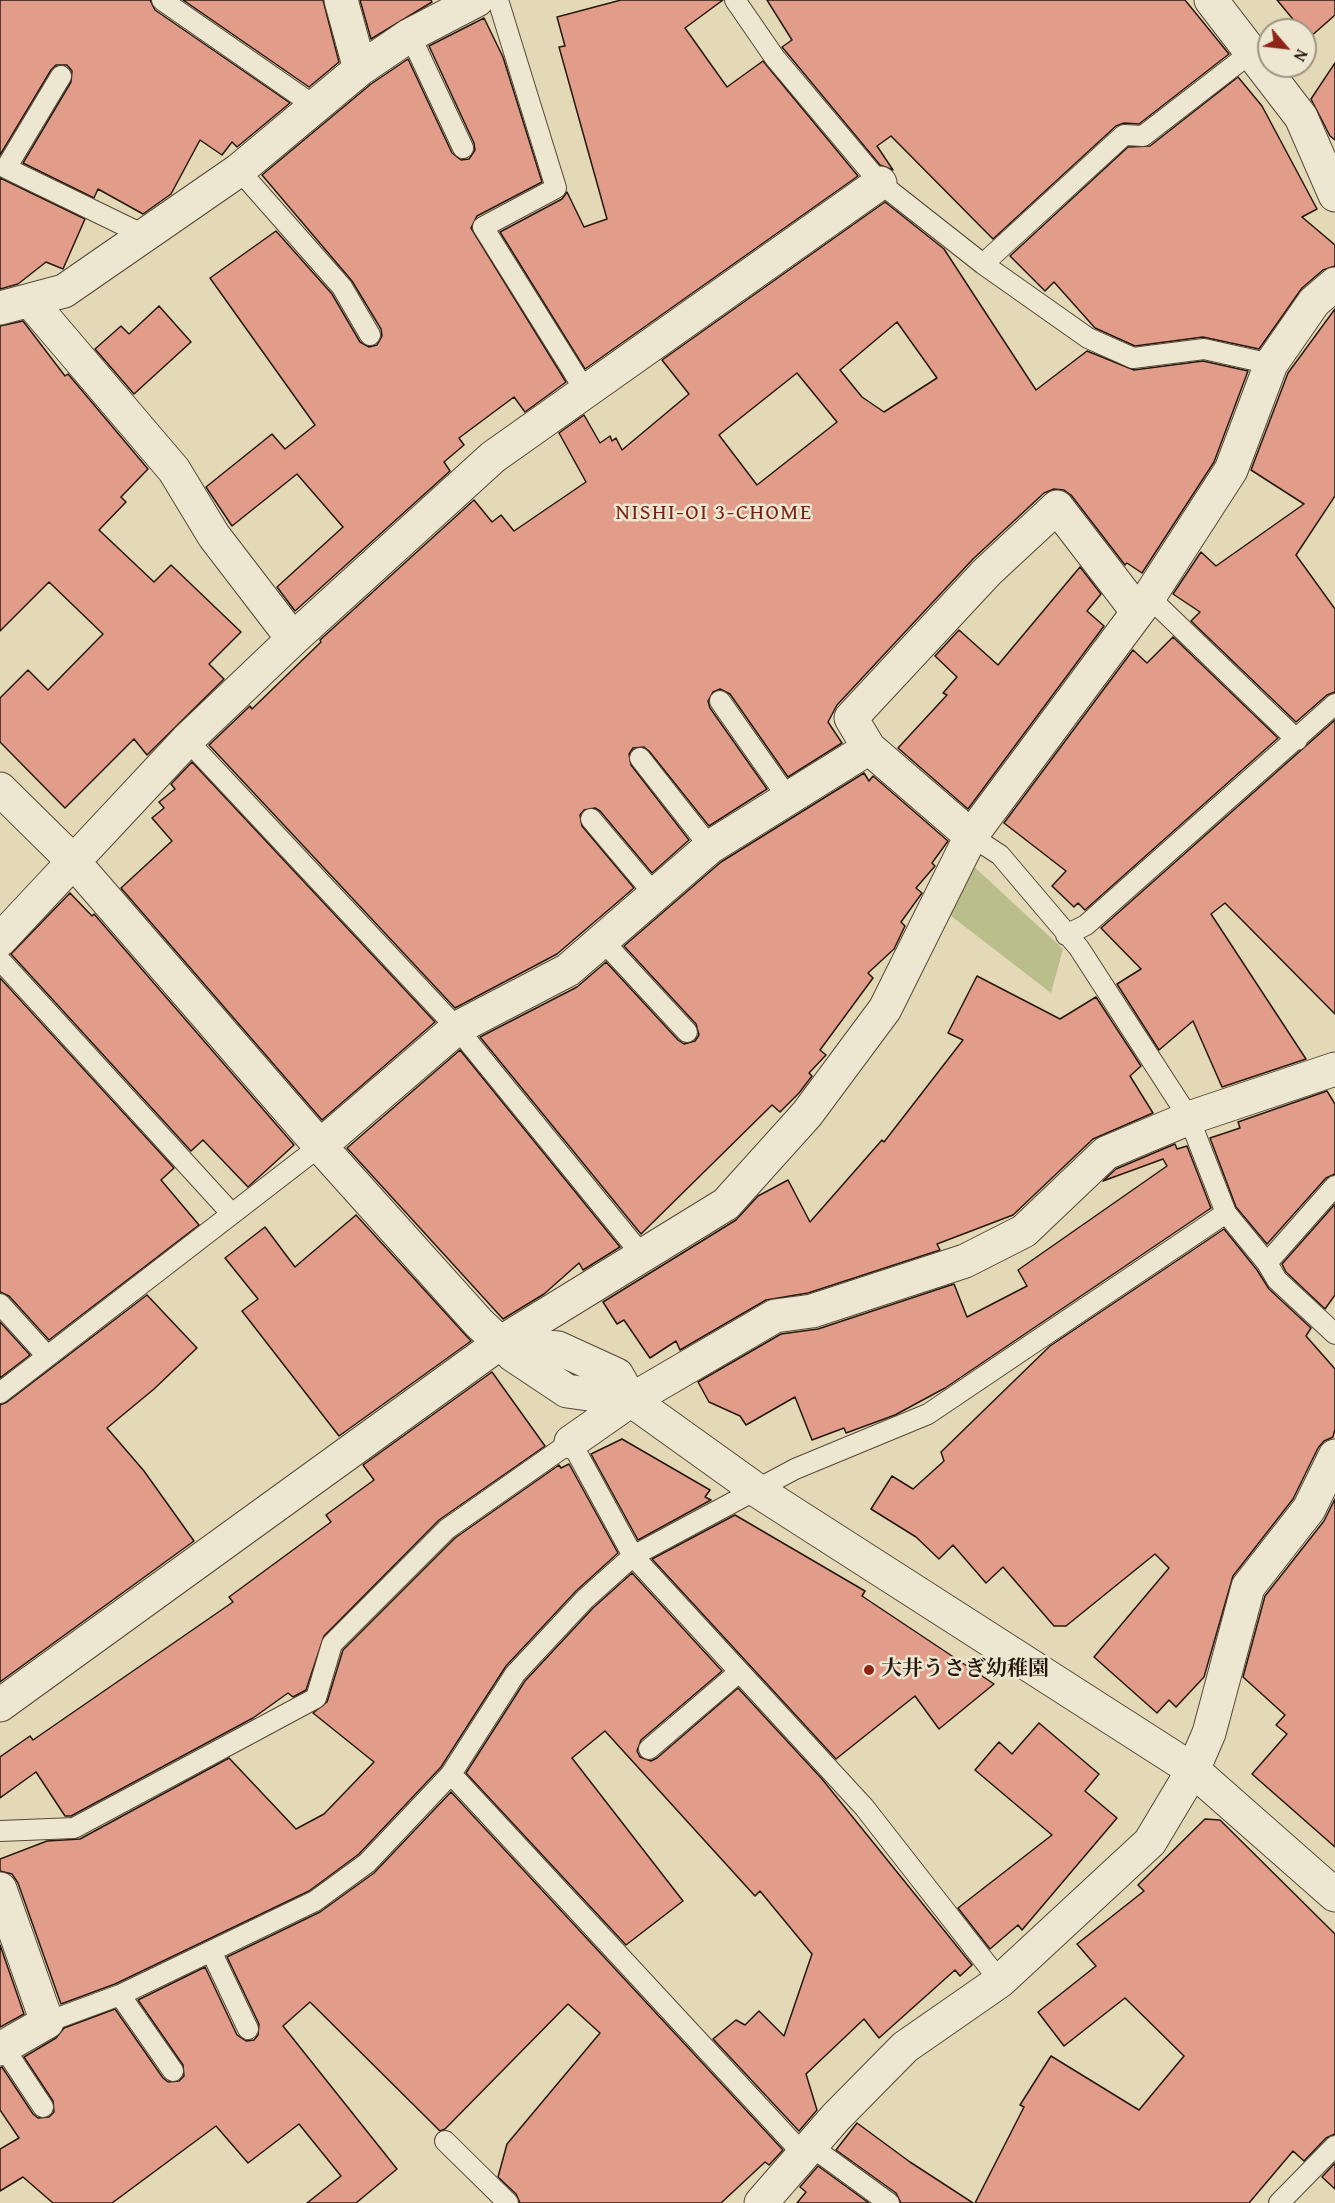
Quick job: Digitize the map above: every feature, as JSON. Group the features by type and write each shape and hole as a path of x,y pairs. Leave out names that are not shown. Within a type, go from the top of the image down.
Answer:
{"street":[{"path":"341,0 360,69"},
{"path":"15,304 64,291 239,170 360,69 410,35 477,0"},
{"path":"1211,0 1253,51 1301,117 1335,195"},
{"path":"0,940 187,740 293,639 493,458 880,183"},
{"path":"0,1705 500,1343 726,1204 807,1114 885,1009 971,836 1143,604 1231,470 1270,364 1314,302 1335,284"},
{"path":"15,304 165,448 174,470 214,536 293,639"},
{"path":"971,836 869,748 851,718 987,572 1057,507 1143,604"},
{"path":"320,1146 457,1028 568,970 710,847 869,748"},
{"path":"0,789 73,861 320,1146 479,1323 500,1343 558,1348 617,1375 631,1400 758,1491 1193,1770 1331,1883"},
{"path":"571,1442 631,1400 775,1316 812,1311 965,1261 1024,1231 1106,1153 1189,1118 1335,1069"},
{"path":"761,2203 836,2117 878,2085 905,2047 1000,1981 1150,1842 1193,1770 1209,1733 1248,1587 1309,1509 1335,1456"},
{"path":"0,1889 47,2022 2,2048"}],"lane":[{"path":"162,0 316,107"},
{"path":"498,0 556,188 483,227 586,392"},
{"path":"735,0 775,58 880,183 983,264 1088,338 1133,358 1204,349 1270,364"},
{"path":"410,35 463,148"},
{"path":"983,264 1124,135 1143,136 1253,51"},
{"path":"61,76 6,168 144,235"},
{"path":"239,170 342,287 370,335"},
{"path":"1143,604 1297,740"},
{"path":"720,701 788,798"},
{"path":"1066,935 1086,925 1335,704"},
{"path":"187,740 457,1028 642,1255"},
{"path":"640,758 710,847"},
{"path":"591,819 654,895"},
{"path":"971,836 1000,855 1079,948 1189,1118 1226,1214 1267,1263 1277,1280 1335,1334"},
{"path":"602,940 687,1032"},
{"path":"0,960 231,1214"},
{"path":"0,1393 320,1146"},
{"path":"1267,1263 1335,1186"},
{"path":"47,2022 120,1995 315,1901 368,1863 451,1774 515,1674 585,1599 633,1557 795,1469 928,1414 1226,1214"},
{"path":"0,1304 47,1356"},
{"path":"0,1831 74,1828 316,1698 332,1644 447,1529 571,1442 633,1557 864,1807 1000,1981"},
{"path":"649,1749 738,1673"},
{"path":"451,1774 780,2132 889,2203"},
{"path":"211,1951 248,2029"},
{"path":"120,1995 172,2071"},
{"path":"2,2048 43,2107"},
{"path":"445,2141 508,2203"},
{"path":"1279,2203 1335,2146"}],"green space":[{"path":"970,863 1063,949 1051,993 946,912"}],"building":[{"path":"0,0 150,0 155,10 290,103 237,147 232,142 222,155 200,140 171,194 143,214 98,189 94,198 23,163 71,82 72,71 67,65 56,65 51,70 0,155"},
{"path":"183,0 323,0 339,62 309,87"},
{"path":"360,0 431,0 432,2 371,39"},
{"path":"621,0 723,0 685,28 727,87 763,61 858,176 585,369 500,232 562,199 567,192 584,227 607,219 559,47 565,46 557,17"},
{"path":"767,0 1185,0 1229,54 1139,124 1124,123 1116,126 993,239 891,136 877,146 893,170 880,165 782,47 792,40"},
{"path":"1277,0 1335,0 1335,15 1317,31 1317,18 1292,18"},
{"path":"484,18 503,57 542,182 477,216 471,228 566,382 525,412 514,397 459,438 464,445 444,462 450,471 295,611 277,587 343,527 297,474 232,526 206,487 272,434 285,449 315,425 210,278 276,231 332,294 360,342 369,347 377,345 382,336 381,329 352,281 262,175 371,84 408,59 452,153 461,160 469,159 475,150 474,143 429,46"},
{"path":"1335,63 1335,140 1330,136 1311,99"},
{"path":"1238,77 1262,106 1317,209 1302,217 1335,245 1335,266 1323,270 1302,288 1259,349 1203,337 1135,346 1095,328 1054,282 1045,291 1010,256 1128,147 1150,146"},
{"path":"0,178 85,219 63,269 46,262 18,284 0,289"},
{"path":"885,202 944,249 1036,390 1087,351 1134,370 1203,361 1248,371 1214,462 1142,573 1127,563 1125,565 1071,495 1064,490 1054,489 1044,493 973,559 837,705 828,722 842,743 788,777 730,694 720,689 713,692 708,701 710,708 767,789 709,826 649,751 644,747 633,748 629,754 631,765 689,840 652,873 600,811 595,808 584,810 580,815 582,826 634,888 557,954 455,1008 209,745 250,706 252,709 321,642 320,640 474,500 492,522 501,515 514,531 586,482 559,433 584,415 600,443 610,436 612,441 616,438 622,450 689,394 662,360","holes":["897,322 937,378 884,412 862,397 840,370","797,373 837,422 757,485 719,435"]},
{"path":"159,306 191,342 134,394 95,349 121,326 129,334"},
{"path":"1335,309 1335,496 1296,555 1335,609 1335,692 1327,695 1296,722 1191,621 1200,612 1173,594 1201,552 1216,566 1304,504 1251,470 1288,373"},
{"path":"23,321 65,376 68,374 148,469 121,497 126,502 99,530 154,582 171,565 241,632 209,664 224,679 147,755 134,739 65,808 0,742 0,698 28,670 48,690 103,634 49,582 0,631 0,326"},
{"path":"1080,567 1101,594 1087,611 1104,626 968,809 898,748 947,695 943,693 957,677 935,656 959,630 998,665"},
{"path":"1173,637 1278,738 1085,910 1078,903 1074,907 1052,886 1066,871 1004,823 1133,650 1147,663"},
{"path":"1335,720 1335,1014 1225,903 1211,914 1306,1059 1222,1087 1193,1021 1159,1050 1117,984 1141,969 1101,928"},
{"path":"192,762 435,1022 322,1120 121,888 172,841 152,818 164,808 159,802 175,789 171,784"},
{"path":"864,773 869,781 873,776 948,841 932,863 935,866 916,888 922,893 901,922 905,926 894,949 868,973 873,978 820,1050 826,1055 809,1073 812,1076 799,1093 780,1112 772,1105 641,1234 480,1037 577,987 606,962 678,1040 684,1044 695,1041 699,1035 696,1024 624,946 721,862"},
{"path":"70,893 92,916 94,914 294,1145 248,1187 203,1140 191,1151 11,954"},
{"path":"977,976 1060,1019 1096,997 1141,1066 1130,1076 1153,1113 1093,1139 1013,1215 937,1244 940,1250 808,1293 766,1300 680,1350 676,1341 650,1358 624,1320 617,1324 603,1302 736,1220 758,1196 788,1180 810,1222 882,1140 884,1142 963,1040 948,1033"},
{"path":"0,978 174,1168 161,1180 199,1225 49,1340 9,1296 0,1292"},
{"path":"460,1050 620,1247 583,1270 579,1263 544,1294 503,1319 347,1148"},
{"path":"1327,1091 1335,1104 1335,1174 1326,1178 1267,1244 1236,1207 1210,1138 1240,1128 1238,1122"},
{"path":"1175,1144 1177,1149 1187,1146 1211,1208 945,1388 895,1415 846,1433 844,1428 812,1440 795,1397 746,1425 740,1416 709,1402 698,1382 781,1334 818,1329 954,1284 967,1317 1027,1286 1018,1270 1167,1166 1163,1159 1103,1181 1116,1169"},
{"path":"1335,1204 1335,1295 1325,1309 1286,1272 1282,1264"},
{"path":"356,1215 471,1341 339,1436 242,1311 258,1299 225,1258 265,1227 295,1267"},
{"path":"1224,1229 1257,1270 1269,1289 1311,1328 1306,1336 1335,1369 1335,1429 1333,1437 1324,1441 1318,1448 1293,1499 1233,1576 1204,1677 1176,1707 1169,1700 1157,1713 1094,1657 1169,1568 1155,1554 1066,1626 1054,1626 1003,1567 986,1583 953,1545 939,1559 916,1537 871,1509 892,1476 913,1489 944,1461 941,1452 1050,1346"},
{"path":"147,1295 197,1348 154,1389 107,1428 144,1471 194,1541 0,1682 0,1405"},
{"path":"0,1322 30,1355 0,1378"},
{"path":"492,1372 545,1446 439,1520 324,1636 306,1690 293,1697 288,1693 253,1718 71,1816 65,1816 36,1772 0,1798 0,1757 30,1736 33,1740 233,1602 229,1597 331,1522 326,1515 374,1480 363,1465"},
{"path":"622,1439 710,1490 705,1497 711,1500 638,1540 591,1454"},
{"path":"569,1464 618,1553 576,1591 506,1666 441,1767 359,1854 309,1891 115,1984 61,2004 18,1883 12,1874 0,1871 0,1859 47,1841 80,1839 229,1758 296,1829 324,1814 374,1762 313,1713 327,1702 343,1650 455,1538 559,1465 561,1468"},
{"path":"1335,1499 1335,1847 1252,1774 1287,1734 1276,1725 1285,1715 1243,1677 1265,1596 1324,1521"},
{"path":"735,1515 865,1591 862,1596 994,1684 939,1729 915,1696 836,1759 652,1559"},
{"path":"632,1573 722,1671 641,1740 637,1751 640,1757 651,1761 657,1758 738,1688 822,1779 972,1965 960,1976 955,1970 879,2038 864,2019 806,2074 817,2110 799,2131 713,2039 736,2020 745,2025 759,2011 784,2036 812,1954 760,1891 755,1896 605,1731 572,1758 683,1901 626,1945 466,1773 525,1681 593,1608"},
{"path":"1039,1723 1099,1774 1085,1791 1117,1818 1022,1930 1018,1925 990,1949 958,1908 1052,1835 975,1770 999,1742 1012,1754"},
{"path":"451,1792 783,2150 769,2165 765,2162 721,2203 520,2203 516,2194 498,2177 507,2144 600,2033 568,2004 445,2129 440,2131 310,2002 283,2026 397,2169 356,2203 307,2203 341,2176 299,2124 248,2163 216,2126 112,2203 53,2203 23,2177 0,2191 0,2149 19,2138 0,2110 0,2068 2,2067 33,2114 38,2118 49,2117 54,2112 53,2101 24,2057 56,2038 64,2028 115,2009 163,2078 168,2082 179,2081 184,2076 183,2065 138,2000 205,1967 237,2035 246,2041 254,2040 258,2035 259,2024 227,1957 320,1912 374,1873"},
{"path":"1205,1819 1220,1820 1335,1934 1335,2134 1326,2138 1304,2161 1293,2151 1249,2203 975,2203 1024,2107 1020,2105 1051,2056 1139,2110 1184,2056 1125,1998 1064,2046 1038,2012 1096,1966 1077,1944 1144,1891 1138,1885"},
{"path":"0,1945 24,2014 0,2027"},
{"path":"857,2123 910,2162 973,2203 901,2203 896,2193 836,2150"},
{"path":"1335,2163 1335,2189 1322,2177"},
{"path":"818,2166 869,2203 797,2203 806,2192 800,2187"}],"place":[{"name":"大井うさぎ幼稚園","path":"869,1670"}],"district":[{"name":"NISHI-OI 3-CHOME","path":"714,513"}]}
